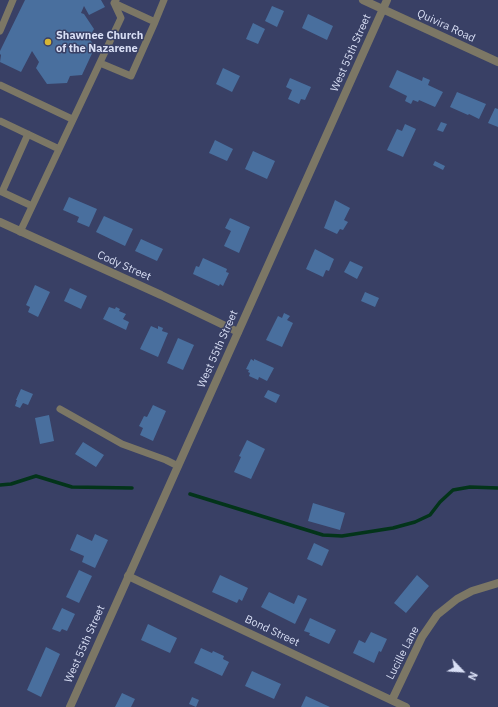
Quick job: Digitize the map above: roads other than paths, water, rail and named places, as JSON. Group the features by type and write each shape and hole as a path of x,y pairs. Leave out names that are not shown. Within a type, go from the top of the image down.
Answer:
{"street":[{"name":"Quivira Road","path":"364,0 498,62"},
{"name":"West 55th Street","path":"70,707 387,0"},
{"name":"Cody Street","path":"0,222 161,295 238,332"},
{"name":"Bond Street","path":"128,576 406,707"},
{"name":"Lucille Lane","path":"392,700 422,637 437,615 462,596 472,591 498,583"}],"lane":[{"path":"0,32 13,0"},
{"path":"100,62 131,76 164,0"},
{"path":"115,1 155,22"},
{"path":"20,232 72,119 121,18 115,1"},
{"path":"0,85 72,119"},
{"path":"0,121 59,149"},
{"path":"28,134 2,192 32,206"},
{"path":"60,409 122,444 178,466"}],"waterway":[{"path":"0,485 11,484 36,476 72,487 132,488"},
{"path":"190,494 323,535 342,536 393,528 415,522 430,515 440,502 453,490 470,487 498,488"}],"place":[{"name":"Shawnee Church of the Nazarene","path":"48,42"}]}
